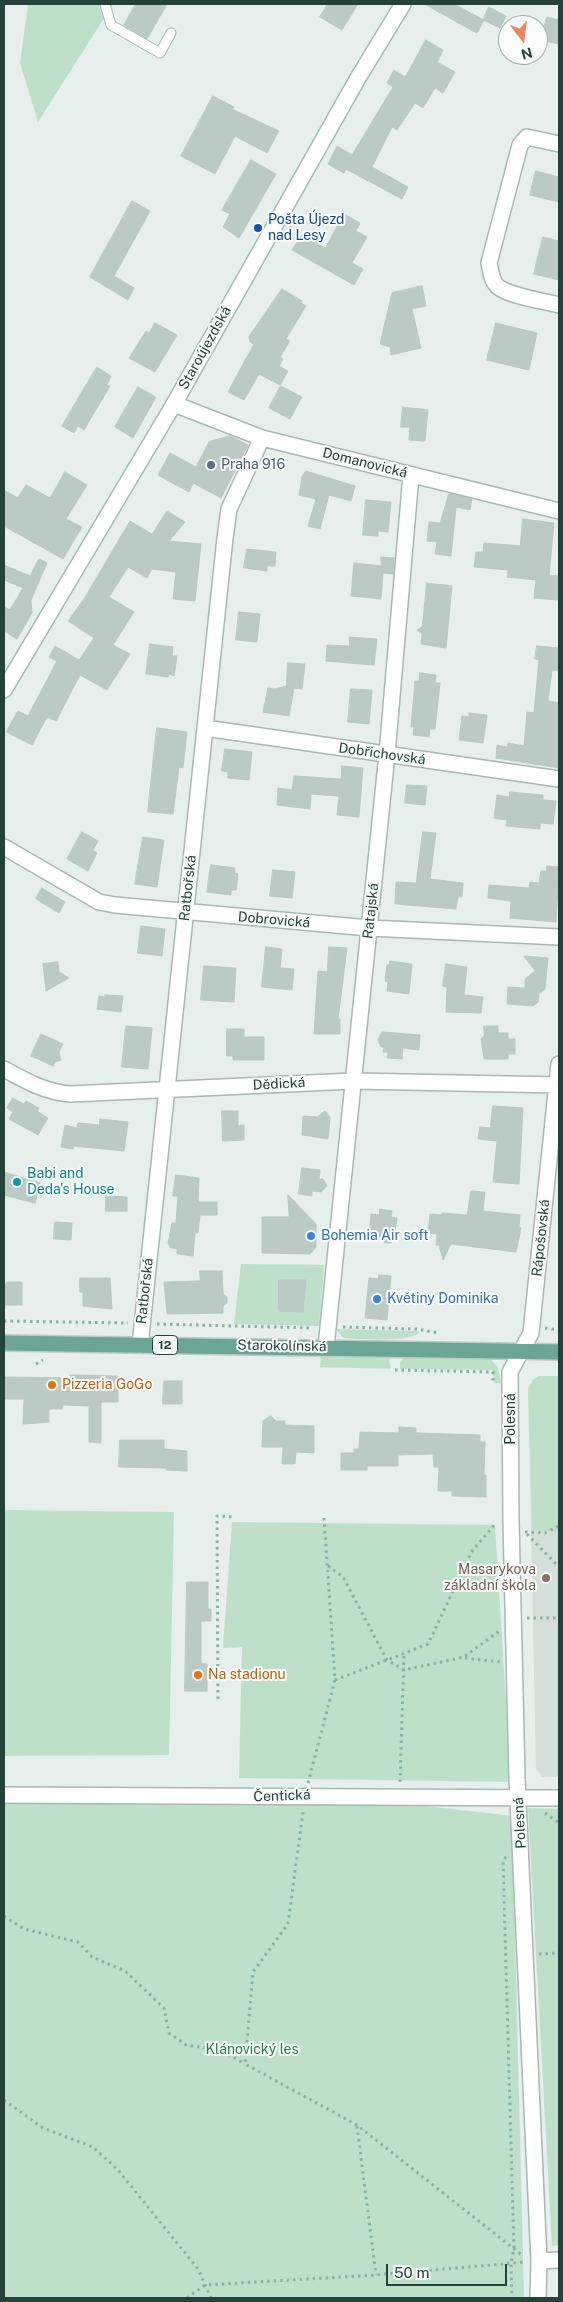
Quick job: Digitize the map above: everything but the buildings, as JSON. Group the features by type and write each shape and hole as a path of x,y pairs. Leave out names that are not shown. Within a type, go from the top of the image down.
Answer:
{"main road":[{"name":"Starokolínská","path":"4,1343 559,1352"}],"street":[{"name":"Staroújezdská","path":"4,690 174,404 358,78 402,4"},
{"path":"559,144 532,137 527,137 523,141 490,263 496,285 504,291 559,305"},
{"name":"Domanovická","path":"174,404 262,438 559,511"},
{"name":"Ratbořská","path":"140,1345 229,509 262,438"},
{"name":"Ratajská","path":"326,1347 387,754 411,474"},
{"name":"Dobřichovská","path":"205,728 559,779"},
{"name":"Dobrovická","path":"4,848 99,902 114,906 369,928 559,937"},
{"name":"Rápošovská","path":"522,1352 531,1333 559,1064"},
{"name":"Dědická","path":"4,1069 32,1085 51,1092 70,1094 353,1081 558,1085"},
{"name":"Polesná","path":"522,1352 510,1372 520,1619 515,1664 518,1798 539,2261 538,2298"},
{"name":"Čentická","path":"4,1795 217,1797 306,1795 559,1798"},
{"path":"539,2261 559,2260"}],"lane":[{"path":"105,4 111,25 160,53 171,34"}],"path":[{"path":"4,1321 318,1328"},
{"path":"335,1327 416,1329 435,1333"},
{"path":"36,1364 43,1360"},
{"path":"395,1370 493,1372 493,1387"},
{"path":"218,1699 217,1516 234,1517"},
{"path":"246,2064 253,1972 288,1924 306,1795 335,1680 324,1518"},
{"path":"335,1680 428,1644 472,1551 498,1520"},
{"path":"559,1526 545,1533 525,1532 559,1568"},
{"path":"327,1565 343,1577 387,1660 404,1670 464,1658 515,1664"},
{"path":"464,1658 520,1619 559,1618"},
{"path":"400,1788 404,1653"},
{"path":"512,2298 511,2263 514,2249 503,1860 520,1839"},
{"path":"4,1916 24,1929 78,1942 92,1957 125,1970 164,2008 169,2033 186,2045 221,2050 357,2125 528,2260 539,2261"},
{"path":"526,1955 559,1952"},
{"path":"4,2100 43,2128 93,2147 118,2170 198,2268 211,2298"},
{"path":"357,2125 376,2275"},
{"path":"187,2298 205,2285 376,2275 539,2261"}],"shaded area":[{"name":"Masarykova základní škola","path":"539,1376 559,1376 559,1777 542,1777 536,1769 528,1389 533,1380"}],"green space":[{"path":"28,4 113,4 38,122 20,63"},
{"path":"241,1264 324,1265 319,1326 234,1324"},
{"path":"336,1329 419,1332 407,1338 384,1340 343,1338"},
{"path":"321,1356 389,1357 391,1369 320,1367"},
{"path":"404,1358 491,1359 498,1368 501,1383 494,1383 493,1370 400,1369 400,1363"},
{"path":"539,1376 559,1376 559,1532 533,1530 528,1389 533,1380"},
{"path":"4,1510 174,1512 169,1755 4,1756"},
{"path":"232,1522 495,1525 511,1782 239,1778 242,1647 223,1648"},
{"name":"Klánovický les","path":"4,1801 392,1802 512,1816 524,2298 4,2298"},
{"path":"528,1808 559,1809 559,2245 552,2246"}],"place":[{"name":"Pošta Újezd nad Lesy","path":"258,228"},
{"name":"Praha 916","path":"211,465"},
{"name":"Babi and Deda's House","path":"17,1182"},
{"name":"Bohemia Air soft","path":"311,1236"},
{"name":"Květiny Dominika","path":"377,1299"},
{"name":"Pizzeria GoGo","path":"52,1385"},
{"name":"Masarykova základní škola","path":"546,1578"},
{"name":"Na stadionu","path":"198,1675"}]}
